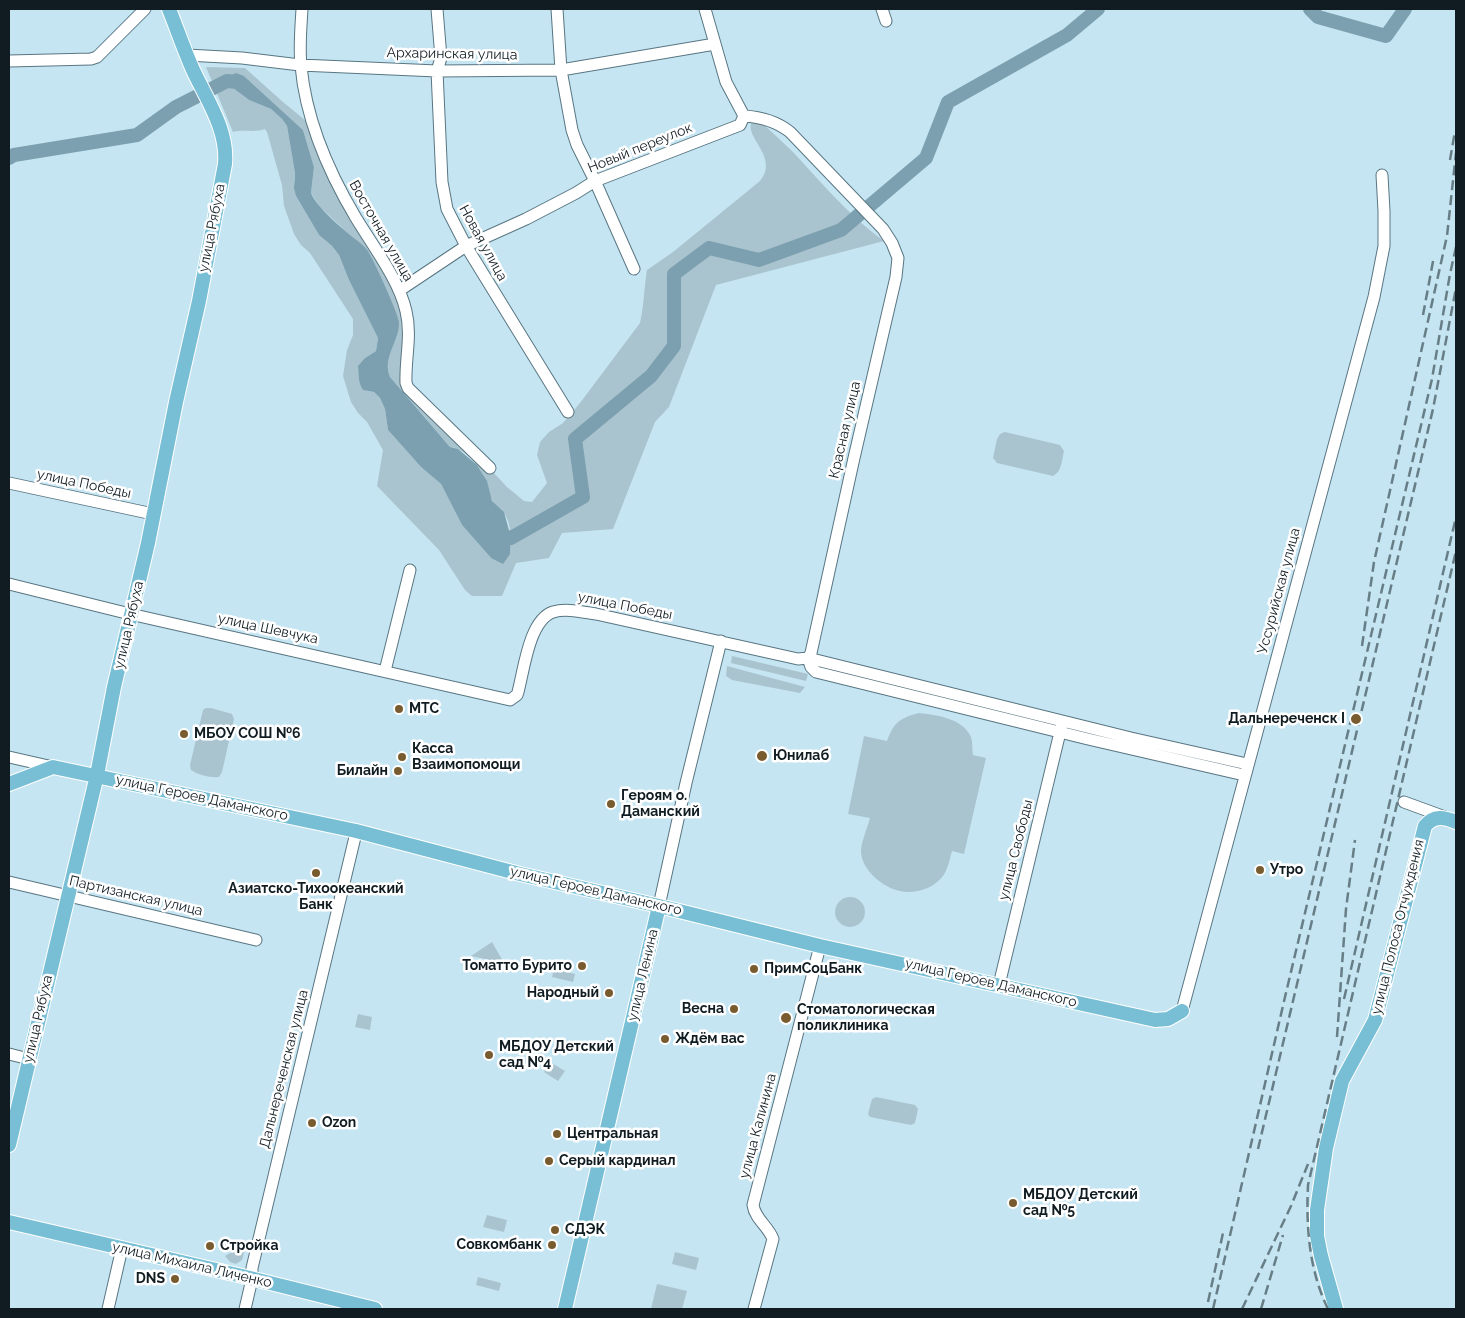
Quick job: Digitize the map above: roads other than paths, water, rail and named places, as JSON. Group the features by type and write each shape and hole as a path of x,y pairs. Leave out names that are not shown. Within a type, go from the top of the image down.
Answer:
{"main road":[{"name":"улица Рябуха","path":"9,1145 97,775 130,614 148,543 225,164 226,148 223,138 169,9"},
{"name":"улица Героев Даманского","path":"53,767 356,832 520,874 820,946 1155,1020 1168,1019 1182,1011"},
{"path":"9,784 53,767"},
{"name":"улица Полоса Отчуждения","path":"1336,1309 1319,1246 1317,1221 1319,1190 1334,1109 1346,1073 1375,1020 1423,831 1432,819 1451,820"},
{"name":"улица Ленина","path":"566,1309 658,906"},
{"name":"улица Михаила Личенко","path":"9,1222 375,1309"}],"street":[{"path":"9,61 91,59 97,57 145,9"},
{"name":"Восточная улица","path":"302,9 300,65 309,113 326,164 352,212 400,290 406,311 410,342 406,376 408,388 490,468"},
{"name":"Новая улица","path":"437,9 441,58 437,71 444,200 452,221 466,246 568,412"},
{"path":"557,9 561,70 572,130 577,145 634,269"},
{"path":"705,9 726,82 744,116"},
{"path":"882,9 886,21"},
{"name":"Архаринская улица","path":"187,55 242,58 300,65 437,71 561,70 715,44"},
{"name":"Новый переулок","path":"400,290 466,246 526,219 595,181 740,125 744,116"},
{"name":"Красная улица","path":"744,116 769,119 783,126 872,216 892,243 898,258 898,265 808,658"},
{"name":"Уссурийская улица","path":"1182,1011 1377,287 1384,246 1382,175"},
{"name":"улица Победы","path":"9,484 153,514"},
{"path":"385,671 410,570"},
{"name":"улица Шевчука","path":"9,584 130,614 497,698 510,700 518,692"},
{"name":"улица Победы","path":"518,692 534,630 546,616 555,611 572,610 798,659 808,658 1061,726 1246,769"},
{"name":"улица Ленина","path":"658,906 721,641"},
{"name":"улица Свободы","path":"1000,985 1061,726"},
{"name":"улица Героев Даманского","path":"9,757 53,767"},
{"path":"1404,802 1451,820"},
{"name":"Дальнереченская улица","path":"245,1309 268,1196 355,837"},
{"name":"Партизанская улица","path":"9,882 256,940"},
{"name":"улица Калинина","path":"754,1309 772,1239 771,1234 757,1216 753,1205 820,946"},
{"path":"9,1054 29,1059"},
{"path":"108,1309 122,1248"}],"waterway":[{"path":"496,528 501,535 511,538 583,497 575,439 651,376 674,346 674,274 709,248 759,260 841,230 926,158 948,102 1067,35 1098,9"},
{"path":"1310,9 1318,17 1386,36 1405,9"},
{"path":"9,158 14,155 137,135 176,107 227,81 237,82 244,86"}],"railway":[{"path":"1450,160 1455,131"},
{"path":"1362,646 1374,562 1447,236 1456,153"},
{"path":"1213,1309 1432,379 1456,247"},
{"path":"1423,315 1434,256"},
{"path":"1258,1149 1433,409 1456,288"},
{"path":"1344,999 1456,517"},
{"path":"1328,1309 1317,1279 1310,1248 1308,1185 1456,551"},
{"path":"1337,1037 1346,909 1355,840"},
{"path":"1242,1309 1291,1206 1308,1164"},
{"path":"1208,1302 1223,1233"},
{"path":"1261,1309 1283,1235"}],"place":[{"name":"МТС","path":"399,709"},
{"name":"Дальнереченск I","path":"1356,719"},
{"name":"МБОУ СОШ №6","path":"184,734"},
{"name":"Юнилаб","path":"762,756"},
{"name":"Касса Взаимопомощи","path":"402,757"},
{"name":"Билайн","path":"398,771"},
{"name":"Героям о. Даманский","path":"611,804"},
{"name":"Утро","path":"1260,870"},
{"name":"Азиатско-Тихоокеанский Банк","path":"316,873"},
{"name":"Томатто Бурито","path":"582,966"},
{"name":"ПримСоцБанк","path":"754,969"},
{"name":"Народный","path":"609,993"},
{"name":"Весна","path":"734,1009"},
{"name":"Стоматологическая поликлиника","path":"786,1018"},
{"name":"Ждём вас","path":"665,1039"},
{"name":"МБДОУ Детский сад №4","path":"489,1055"},
{"name":"Ozon","path":"312,1123"},
{"name":"Центральная","path":"557,1134"},
{"name":"Серый кардинал","path":"549,1161"},
{"name":"МБДОУ Детский сад №5","path":"1013,1203"},
{"name":"СДЭК","path":"555,1230"},
{"name":"Совкомбанк","path":"552,1245"},
{"name":"Стройка","path":"210,1246"},
{"name":"DNS","path":"175,1279"}]}
